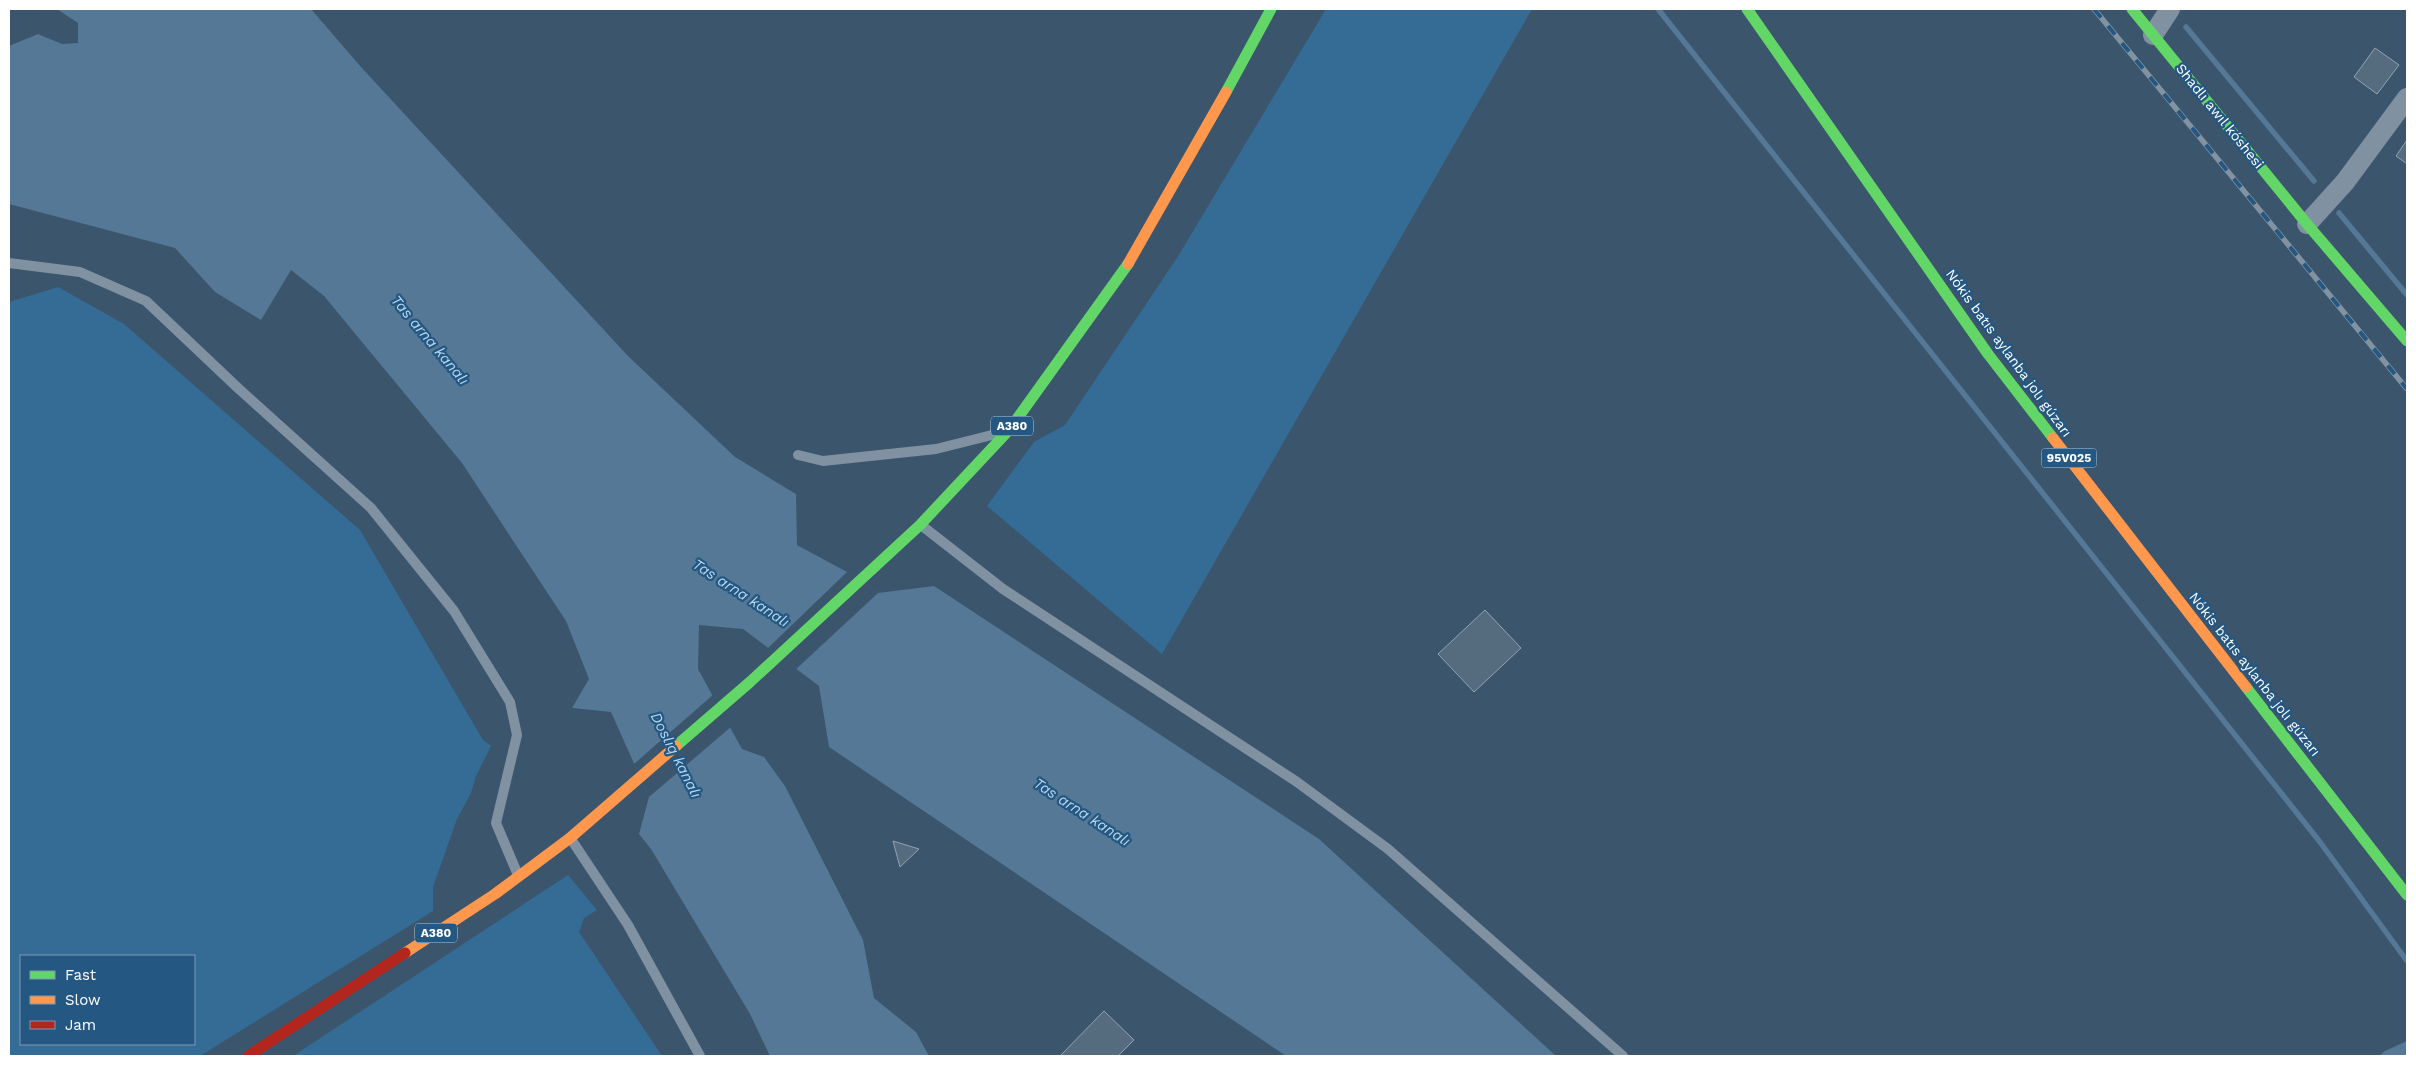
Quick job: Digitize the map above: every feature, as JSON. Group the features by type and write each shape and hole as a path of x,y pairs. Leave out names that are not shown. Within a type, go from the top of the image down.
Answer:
{"main road":[{"name":"A380","path":"248,1056 495,894 570,838 762,672 920,524 1009,430 1130,261 1245,60 1271,9"},
{"name":"Nókis batıs aylanba jolı gúzarı","path":"1747,9 1988,354 2407,895"},
{"name":"Shadlı awıl kóshesi","path":"2132,9 2307,224 2407,341"}],"street":[{"path":"2153,35 2170,9"},
{"path":"2307,224 2346,182 2407,98"}],"lane":[{"path":"9,263 80,272 146,301 239,389 371,508 454,611 510,702 518,735 496,824 519,877"},
{"path":"798,455 823,461 936,449 1009,430"},
{"path":"920,524 1003,589 1297,782 1388,849 1623,1056"},
{"path":"570,838 628,925 700,1056"}],"shaded area":[{"path":"1326,9 1532,9 1162,654 987,506 1034,442 1065,425 1177,258"},
{"path":"58,287 124,324 360,530 483,740 491,746 476,776 471,793 457,819 433,887 433,911 200,1056 9,1056 9,302"},
{"path":"568,875 597,910 584,918 579,932 662,1056 293,1056"}],"water":[{"path":"57,9 311,9 361,67 628,356 735,457 796,494 797,545 847,572 878,593 934,586 1319,839 1556,1056 1286,1056 829,747 819,686 743,629 699,625 698,669 742,749 764,757 785,786 863,940 874,998 916,1032 929,1056 770,1056 750,1014 651,849 639,834 649,797 611,712 572,708 589,679 566,621 462,463 324,296 291,270 261,320 215,292 175,248 9,204 9,46 38,34 62,44 78,43 78,23"},
{"path":"2407,1041 2407,1056 2379,1056 2385,1051"}],"pier":[{"path":"847,572 878,593 794,671 766,650"},
{"path":"714,694 732,726 649,797 634,764"}],"building":[{"path":"2375,48 2399,65 2377,94 2354,77"},
{"path":"2407,140 2407,164 2396,156"},
{"path":"1485,610 1521,648 1474,692 1438,654"},
{"path":"893,841 919,849 900,867"},
{"path":"1104,1011 1134,1040 1118,1056 1060,1056"}],"waterway":[{"path":"1658,9 2320,842 2407,961"},
{"path":"2186,27 2314,181"},
{"path":"2339,213 2407,295"}],"railway":[{"path":"2094,9 2407,389"}],"traffic: fast":[{"path":"1226,92 1271,9"},
{"path":"1747,9 1988,354 2053,438"},
{"path":"2132,9 2307,224 2407,341"},
{"path":"676,746 750,682 920,525 1009,430 1128,264"},
{"path":"2246,687 2407,895"}],"traffic: slow":[{"path":"1128,264 1226,92"},
{"path":"2053,438 2246,687"},
{"path":"405,953 495,894 570,838 676,746"}],"traffic: jam":[{"path":"248,1056 405,953"}],"water label":[{"name":"Tas arna kanalı","path":"430,340"},
{"name":"Tas arna kanalı","path":"741,593"},
{"name":"Doslıq kanalı","path":"676,755"},
{"name":"Tas arna kanalı","path":"1082,812"}]}
